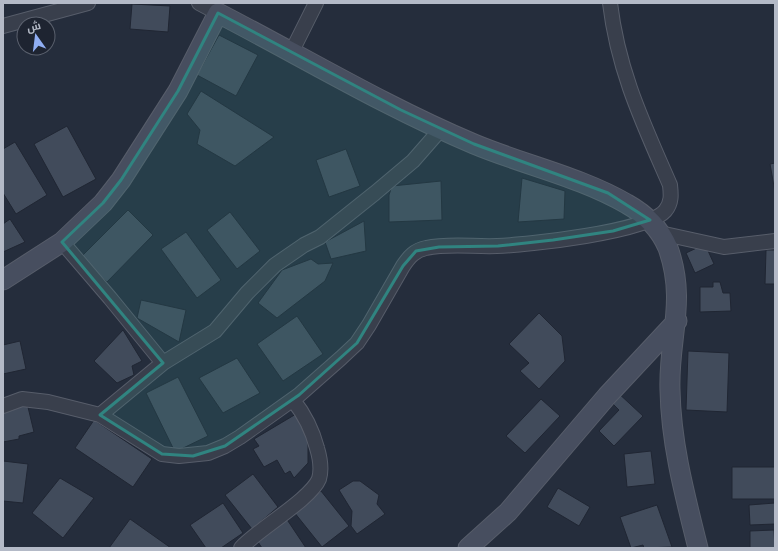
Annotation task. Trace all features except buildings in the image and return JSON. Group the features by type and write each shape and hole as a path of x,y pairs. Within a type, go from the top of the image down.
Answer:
{"street":[{"path":"3,26 88,3"},
{"path":"199,3 292,51 321,69 441,129 474,144 608,193 630,205 655,226 724,247 775,242"},
{"path":"292,51 316,3"},
{"path":"3,406 22,400 39,401 100,415 162,454 193,456 208,453 226,446 293,400 324,375 357,343 403,266 409,257 416,251 439,246 498,246 655,226 671,199 670,185 630,92 613,34 610,3"},
{"path":"3,280 62,242 103,203 121,180 178,91 218,13"},
{"path":"100,415 163,364 215,331 252,288 275,265 304,244 320,237 380,189 413,161 441,129"},
{"path":"655,226 672,262 678,292 676,321 672,345 670,389 673,428 681,477 698,548"},
{"path":"62,242 110,298 163,364"},
{"path":"468,548 508,512 607,396 676,321"},
{"path":"241,548 247,541 287,511 313,487 319,479 320,459 312,429 293,400"}],"highlighted area":[{"path":"218,13 401,110 474,144 608,193 650,220 613,231 553,240 498,246 439,247 416,251 403,266 357,343 299,395 225,446 193,456 162,454 100,415 163,363 62,242 103,203 121,180 178,91"}]}
